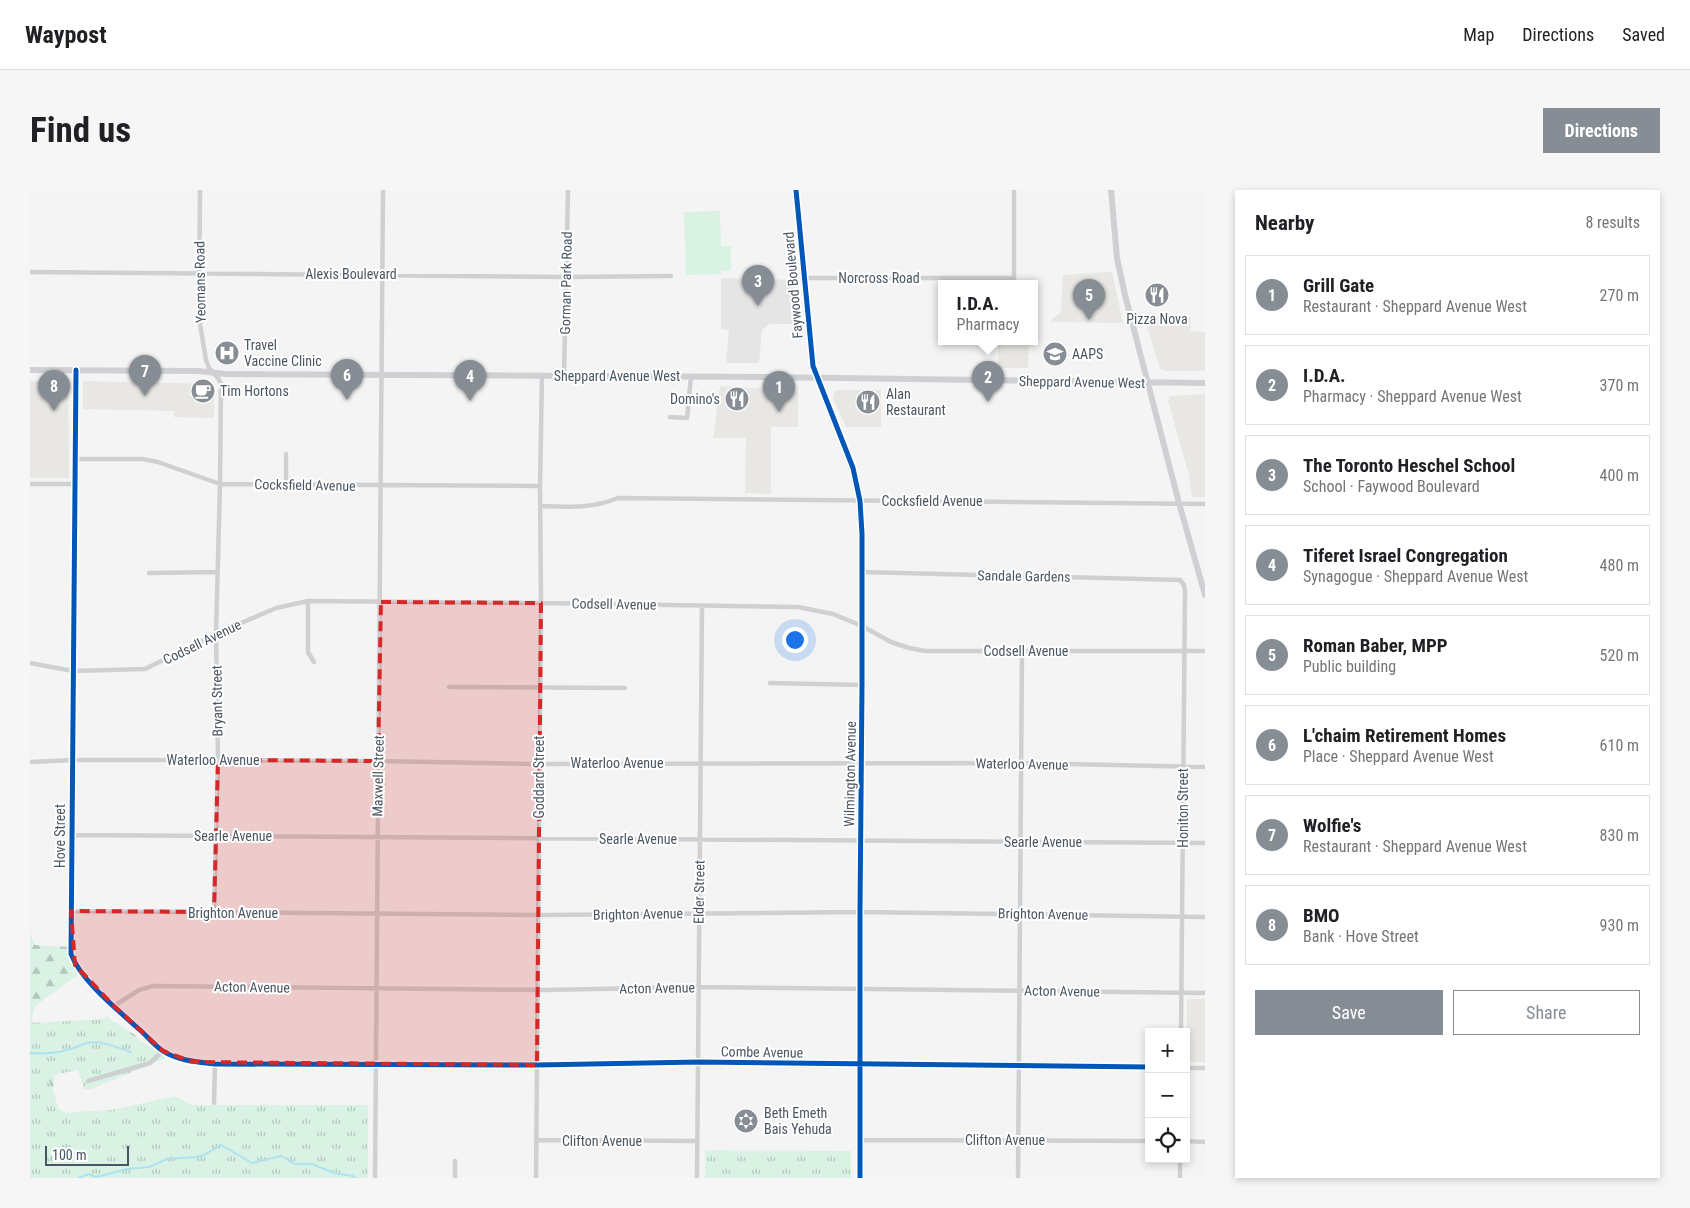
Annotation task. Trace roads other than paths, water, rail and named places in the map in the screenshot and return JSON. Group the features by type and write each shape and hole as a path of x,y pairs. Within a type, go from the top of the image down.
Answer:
{"main road":[{"path":"1111,190 1116,258 1179,503 1205,595"},
{"name":"Sheppard Avenue West","path":"30,370 213,372 226,374 691,376 1205,383"}],"street":[{"name":"Yeomans Road","path":"200,190 199,318 206,360 213,372"},
{"name":"Maxwell Street","path":"375,1178 383,190"},
{"name":"Gorman Park Road","path":"564,376 568,190"},
{"name":"Faywood Boulevard","path":"796,190 812,366 816,378"},
{"name":"Norcross Road","path":"804,278 1014,278 1014,190"},
{"name":"Alexis Boulevard","path":"30,272 567,277 671,276"},
{"name":"Hove Street","path":"76,370 71,835 71,954 75,964 114,1006 163,1051 176,1057 193,1062 215,1064 375,1064"},
{"name":"Bryant Street","path":"213,372 221,384 216,634 218,760 214,912"},
{"name":"Goddard Street","path":"536,1178 542,375"},
{"path":"670,417 687,418 691,376"},
{"name":"Wilmington Avenue","path":"816,378 853,468 860,501 862,572 860,1178"},
{"path":"286,454 286,485"},
{"name":"Cocksfield Avenue","path":"74,459 142,459 158,462 220,484 540,486"},
{"path":"30,484 74,484"},
{"name":"Cocksfield Avenue","path":"541,506 579,508 604,504 618,498 1205,504"},
{"path":"148,573 217,572"},
{"name":"Sandale Gardens","path":"862,572 1180,580 1184,585"},
{"name":"Honiton Street","path":"1182,1028 1184,585"},
{"path":"308,601 308,652 314,662"},
{"name":"Codsell Avenue","path":"30,662 74,671 145,669 216,634 276,608 308,601 798,607 834,614 862,626 891,642 909,648 926,650 1205,651"},
{"name":"Elder Street","path":"697,1178 702,606"},
{"path":"1018,1178 1022,651"},
{"path":"770,683 862,685"},
{"path":"449,687 624,688"},
{"name":"Waterloo Avenue","path":"30,762 72,760 218,760 539,764 1022,763 1205,767"},
{"name":"Searle Avenue","path":"71,835 1205,843"},
{"name":"Brighton Avenue","path":"71,911 538,915 860,912 1205,917"},
{"name":"Acton Avenue","path":"114,1006 139,990 153,986 537,990 698,987 1205,993"},
{"path":"88,1081 150,1063 163,1051"},
{"name":"Combe Avenue","path":"375,1064 537,1065 698,1062 1145,1067"},
{"path":"214,1103 215,1064"},
{"path":"1190,1068 1205,1068"},
{"name":"Clifton Avenue","path":"537,1140 697,1141"},
{"name":"Clifton Avenue","path":"860,1140 1145,1141"},
{"path":"1190,1141 1205,1142"},
{"path":"455,1161 455,1178"},
{"path":"1180,1163 1180,1178"}],"waterway":[{"path":"30,1053 60,1051 93,1042 131,1052"},
{"path":"78,1178 89,1174 96,1177 127,1169 149,1167 167,1159 197,1157 221,1145 252,1163 281,1156 295,1164 312,1164 334,1173 355,1178"}],"place":[{"name":"Pizza Nova","path":"1157,295"},
{"name":"The Toronto Heschel School","path":"758,306"},
{"name":"Roman Baber, MPP","path":"1089,320"},
{"name":"Travel Vaccine Clinic","path":"227,353"},
{"name":"AAPS","path":"1055,354"},
{"name":"Tim Hortons","path":"203,391"},
{"name":"Wolfie's","path":"145,396"},
{"name":"Domino's","path":"737,399"},
{"name":"L'chaim Retirement Homes","path":"347,400"},
{"name":"Tiferet Israel Congregation","path":"470,401"},
{"name":"Alan Restaurant","path":"868,402"},
{"name":"I.D.A.","path":"988,402"},
{"name":"BMO","path":"54,411"},
{"name":"Grill Gate","path":"779,412"},
{"name":"Beth Emeth Bais Yehuda","path":"746,1121"}]}
